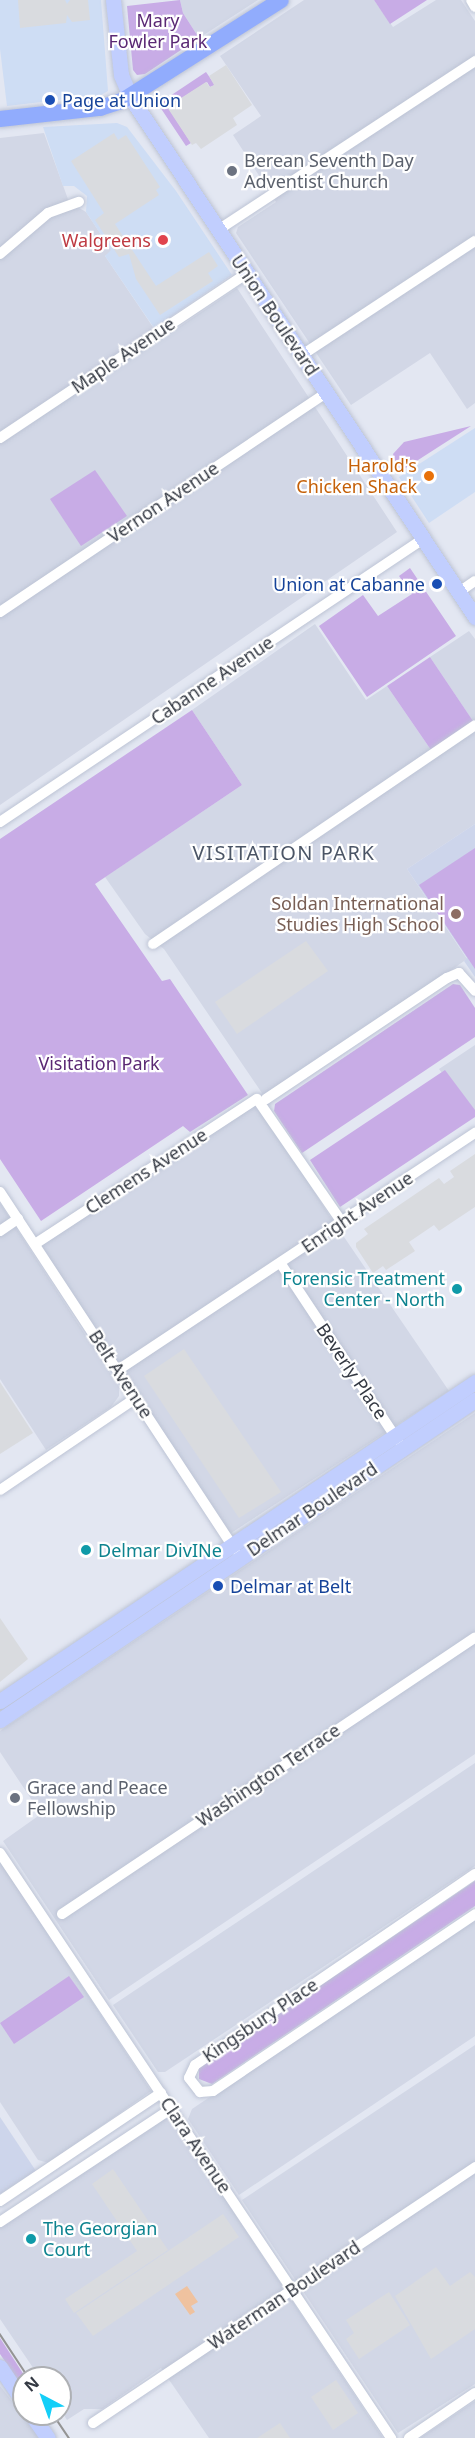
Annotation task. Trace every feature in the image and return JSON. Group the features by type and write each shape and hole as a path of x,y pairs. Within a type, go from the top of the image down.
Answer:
{"main road":[{"name":"Union Boulevard","path":"113,0 121,75 130,98 475,617"},
{"path":"0,119 100,108 130,98 281,0"},
{"name":"Delmar Boulevard","path":"0,1720 241,1557 399,1442 475,1382"},
{"name":"Delmar Boulevard","path":"0,1701 232,1544 399,1442 475,1400"},
{"path":"0,2367 12,2385"}],"street":[{"path":"471,0 475,7"},
{"path":"218,230 475,61"},
{"path":"0,254 48,213 79,202"},
{"path":"302,355 475,241"},
{"name":"Maple Avenue","path":"0,438 247,273"},
{"name":"Vernon Avenue","path":"0,612 326,393"},
{"name":"Cabanne Avenue","path":"0,822 423,539"},
{"path":"459,592 475,581"},
{"path":"153,944 475,725"},
{"name":"Clemens Avenue","path":"35,1244 261,1099 276,1092 447,978 459,973 475,991"},
{"path":"261,1099 342,1222"},
{"name":"Enright Avenue","path":"118,1370 281,1264 475,1133"},
{"name":"Belt Avenue","path":"0,1192 241,1557"},
{"path":"0,1231 18,1219"},
{"name":"Beverly Place","path":"281,1264 399,1442"},
{"path":"0,1490 136,1398"},
{"name":"Washington Terrace","path":"62,1914 475,1636"},
{"name":"Clara Avenue","path":"0,1853 391,2438"},
{"name":"Kingsbury Place","path":"475,1874 195,2065 189,2078 200,2092 213,2091 475,1914"},
{"path":"0,2201 160,2093"},
{"path":"0,2222 171,2109"},
{"name":"Waterman Boulevard","path":"93,2423 475,2167"},
{"path":"408,2438 475,2393"}],"shaded area":[{"path":"0,0 101,0 108,91 101,95 7,106 0,49"},
{"path":"18,0 65,0 67,4 70,0 88,0 90,20 72,22 67,15 66,23 20,28"},
{"path":"180,0 258,0 199,38 183,13"},
{"path":"304,0 374,0 393,27 436,0 461,0 475,21 475,403 467,409 430,353 351,405 236,233 238,227 276,202 233,135 261,116 220,56"},
{"path":"226,65 252,105 233,118 237,125 201,149 196,143 192,145 167,107 206,82 210,87 214,85 209,76"},
{"path":"117,123 127,127 176,191 232,275 154,328 105,256 111,250 86,212 87,196 74,186 63,186 43,127"},
{"path":"44,133 69,202 86,212 112,251 105,256 161,339 237,288 397,532 0,805 0,138"},
{"path":"114,133 118,140 126,135 160,187 156,190 159,195 115,224 156,286 209,252 218,266 208,273 213,281 160,315 136,279 129,254 119,257 95,220 104,213 71,161"},
{"path":"475,428 475,492 429,523 399,477"},
{"path":"315,624 366,700 387,686 431,750 473,721 430,657 469,631 475,639 475,824 407,869 467,959 266,1099 164,949 145,934 105,877 242,785 192,710"},
{"name":"Soldan International Studies High School","path":"475,824 475,977 464,961 467,958 407,869"},
{"path":"306,941 328,971 237,1034 215,1002"},
{"path":"475,1045 475,1117 439,1069"},
{"path":"257,1099 327,1212 449,1391 225,1537 35,1244"},
{"path":"475,1154 475,1207 439,1231 434,1225 409,1242 415,1251 386,1270 383,1266 373,1273 356,1247 356,1243 368,1234 364,1229 439,1178 444,1184 454,1177 450,1171"},
{"path":"0,1203 119,1387 119,1396 111,1407 46,1450 0,1379"},
{"path":"184,1349 281,1492 239,1518 144,1376"},
{"path":"0,1382 33,1433 0,1454"},
{"path":"475,1413 475,1754 109,2000 3,1841 41,1814 0,1752 0,1731"},
{"path":"0,1618 28,1659 0,1682"},
{"path":"475,1763 475,1866 165,2072 158,2072 113,2005"},
{"path":"0,1861 151,2091 49,2163 38,2160 0,2102"},
{"path":"475,1919 475,2036 239,2195 188,2119 192,2109"},
{"path":"475,2045 475,2384 398,2433 242,2200"},
{"path":"0,2117 36,2171 0,2194"},
{"path":"165,2119 172,2119 383,2438 209,2438 161,2368 102,2409 84,2409 72,2417 72,2366 32,2366 0,2319 0,2228"},
{"path":"113,2169 168,2250 74,2313 65,2299 137,2251 92,2184"},
{"path":"223,2214 239,2237 93,2336 76,2313"},
{"path":"436,2267 450,2286 470,2272 475,2277 475,2329 431,2359 395,2296"},
{"path":"187,2286 198,2302 191,2306 195,2312 190,2315 175,2294"},
{"path":"389,2292 410,2325 359,2359 346,2339 354,2333 346,2320"},
{"path":"336,2380 358,2413 333,2430 311,2397"},
{"path":"0,2386 12,2401 12,2426 31,2426 40,2438 0,2438"},
{"path":"475,2401 475,2438 420,2438"},
{"path":"280,2423 290,2438 257,2438"}],"green space":[{"name":"Mary Fowler Park","path":"180,0 183,13 199,38 145,74 137,75 133,70 127,6"},
{"path":"374,0 427,0 390,24"},
{"path":"206,72 215,85 210,87 207,82 168,107 191,143 186,146 158,104"},
{"path":"471,426 401,471 396,464 393,454 404,442"},
{"path":"95,470 127,516 81,546 50,499"},
{"path":"410,568 456,636 367,697 319,626 363,595 378,616 412,594 399,576"},
{"path":"430,657 473,721 431,750 387,686"},
{"name":"Visitation Park","path":"192,710 242,785 95,884 162,981 170,979 248,1095 190,1132 183,1126 41,1221 0,1159 0,839"},
{"name":"Soldan International Studies High School","path":"475,848 475,969 419,885"},
{"path":"453,984 460,985 475,1008 475,1037 302,1153 274,1111 275,1104"},
{"path":"445,1070 475,1110 475,1117 340,1207 310,1160"},
{"path":"475,1881 475,1906 212,2084 199,2079 199,2068"},
{"path":"69,1976 84,1997 14,2044 0,2023"},
{"path":"0,2338 18,2366 12,2366 12,2372 0,2354"}],"tram line":[{"path":"0,2334 21,2366"},
{"path":"61,2426 69,2438"}],"place":[{"name":"Page at Union","path":"50,100"},
{"name":"Berean Seventh Day Adventist Church","path":"232,171"},
{"name":"Walgreens","path":"163,240"},
{"name":"Harold's Chicken Shack","path":"429,476"},
{"name":"Union at Cabanne","path":"437,584"},
{"name":"Soldan International Studies High School","path":"456,914"},
{"name":"Forensic Treatment Center - North","path":"457,1289"},
{"name":"Delmar DivINe","path":"86,1550"},
{"name":"Delmar at Belt","path":"218,1586"},
{"name":"Grace and Peace Fellowship","path":"15,1798"},
{"name":"The Georgian Court","path":"31,2239"}],"district":[{"name":"VISITATION PARK","path":"284,852"}]}
